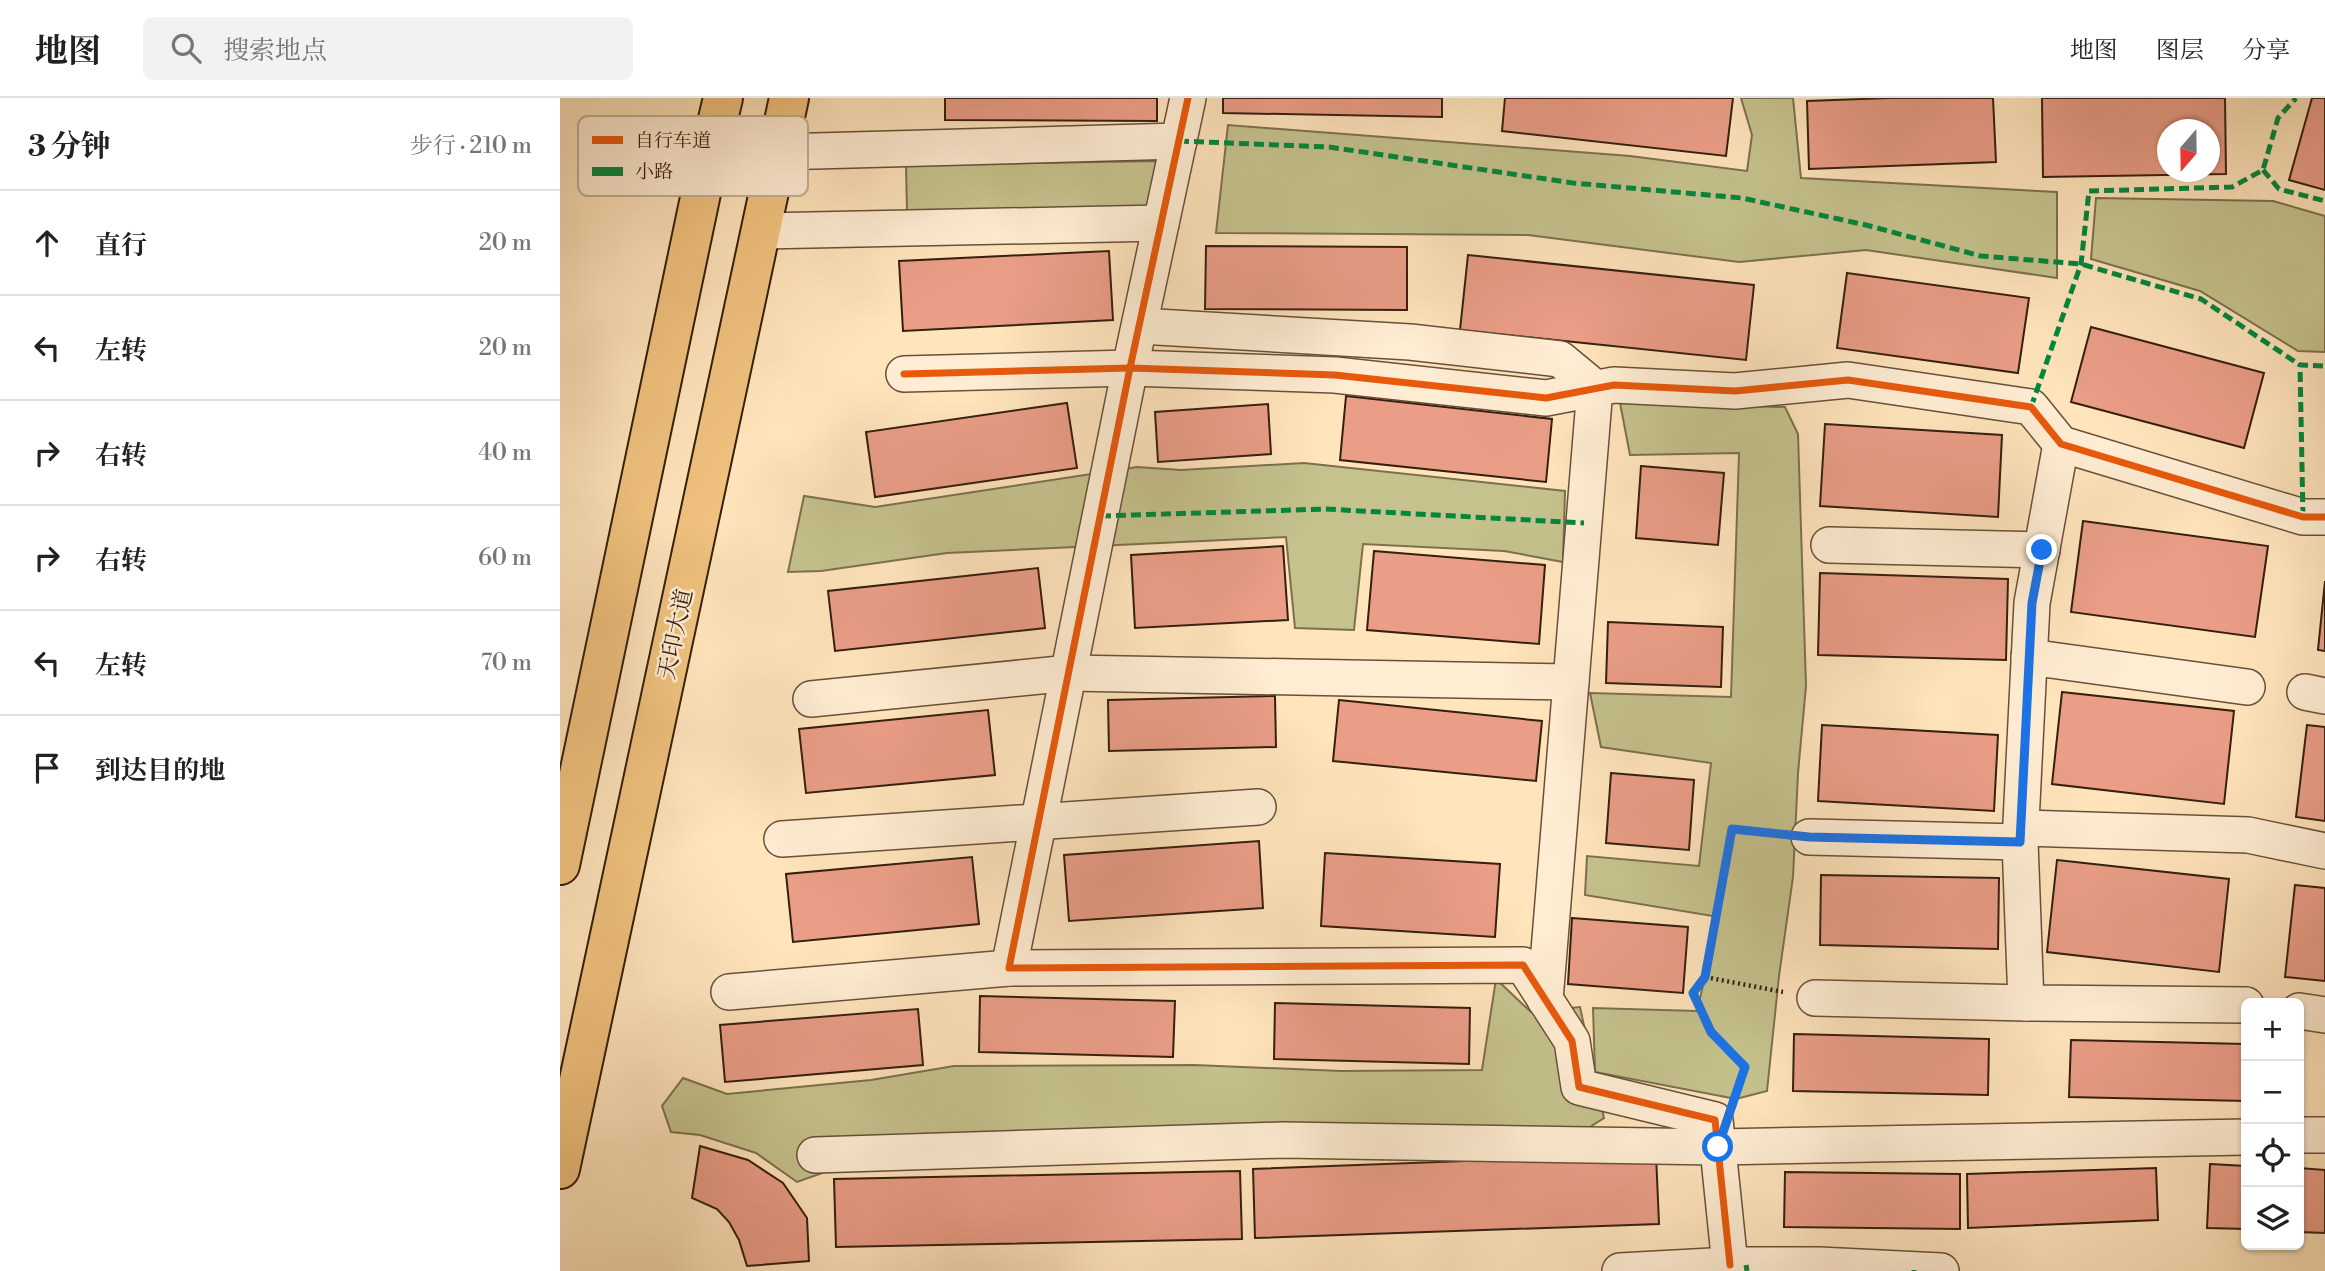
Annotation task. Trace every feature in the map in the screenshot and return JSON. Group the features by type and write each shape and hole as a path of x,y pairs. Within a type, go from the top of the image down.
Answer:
{"main road":[{"path":"719,116 723,98"},
{"name":"天印大道","path":"785,116 789,98"},
{"path":"560,865 700,196"},
{"name":"天印大道","path":"560,1169 769,196"}],"street":[{"path":"1009,968 1130,368 1188,98"},
{"path":"808,151 1179,141"},
{"path":"762,231 1161,223"},
{"path":"1140,326 1410,342 1560,359 1595,388"},
{"path":"904,374 1130,368 1335,375 1546,398 1614,385 1735,391 1848,380 2031,407 2061,444 2303,517 2325,517"},
{"path":"1545,1000 1595,388"},
{"path":"2026,1003 2020,835 2032,603 2061,444"},
{"path":"1829,545 2042,550"},
{"path":"2029,657 2247,687"},
{"path":"811,699 1070,673 1571,682"},
{"path":"782,839 1258,807"},
{"path":"1809,837 2248,835 2325,851"},
{"path":"729,992 1009,968 1523,965 1572,1041 1579,1087 1715,1121 1730,1265"},
{"path":"1815,998 2241,1005"},
{"path":"2304,1012 2325,1015"},
{"path":"2304,1135 2325,1135"},
{"path":"815,1155 1283,1140 1718,1147 2241,1136"},
{"path":"1620,1271 1730,1265 1819,1265 1941,1271"}],"path":[{"path":"1718,1147 1745,1067 1711,1032 1693,993 1705,977 1732,829 1809,837"},
{"path":"1705,977 1815,998"}],"shaded area":[{"path":"1741,98 1793,98 1801,178 2057,192 2057,278 1866,250 1739,262 1528,235 1216,233 1228,125 1630,156 1747,171 1752,135"},
{"path":"1157,161 1157,207 907,211 906,165"},
{"path":"2096,198 2273,201 2325,216 2325,352 2298,351 2200,291 2091,259"},
{"path":"1620,403 1785,407 1798,434 1806,686 1793,877 1767,1091 1736,1099 1595,1072 1593,1008 1697,1011 1719,917 1585,895 1587,856 1699,866 1711,763 1601,747 1590,693 1731,697 1739,453 1630,455"},
{"path":"1304,463 1565,491 1563,562 1504,551 1363,544 1354,630 1295,628 1286,537 947,553 821,571 788,572 804,496 875,507 1137,467 1181,470"},
{"path":"1496,979 1531,1012 1580,1007 1604,1118 1574,1137 828,1171 797,1182 756,1153 700,1135 671,1132 662,1106 683,1078 727,1094 871,1080 954,1066 1194,1065 1341,1071 1482,1070"}],"building":[{"path":"945,98 1157,98 1157,121 945,120"},
{"path":"1223,98 1442,98 1442,117 1223,113"},
{"path":"1505,98 1733,98 1726,156 1502,131"},
{"path":"1993,98 1996,162 1809,169 1807,101"},
{"path":"2042,98 2225,98 2226,174 2220,174 2220,119 2157,119 2157,175 2043,177"},
{"path":"2312,98 2325,98 2325,190 2289,180"},
{"path":"1206,246 1407,247 1407,310 1205,309"},
{"path":"1109,251 1113,320 903,331 899,261"},
{"path":"1468,255 1754,285 1746,360 1460,330"},
{"path":"1847,273 2029,298 2018,373 1837,348"},
{"path":"2091,327 2264,373 2244,448 2071,402"},
{"path":"1346,396 1552,419 1546,482 1340,460"},
{"path":"1067,403 1077,468 875,497 866,432"},
{"path":"1268,404 1271,454 1158,462 1155,412"},
{"path":"1825,424 2002,435 1998,517 1820,506"},
{"path":"1641,466 1724,473 1718,545 1636,538"},
{"path":"2083,521 2268,546 2255,637 2071,612"},
{"path":"1283,546 1288,620 1135,628 1131,555"},
{"path":"1374,551 1545,565 1539,644 1367,630"},
{"path":"1038,568 1045,628 835,651 828,591"},
{"path":"1820,573 2008,579 2006,660 1818,655"},
{"path":"2325,581 2325,651 2318,650"},
{"path":"1608,622 1723,627 1721,687 1606,683"},
{"path":"2062,692 2234,711 2224,804 2052,784"},
{"path":"1275,696 1276,747 1109,751 1108,700"},
{"path":"1339,700 1542,721 1536,781 1333,761"},
{"path":"988,710 995,775 806,793 799,729"},
{"path":"1822,725 1998,735 1994,811 1818,801"},
{"path":"2307,725 2325,727 2325,821 2296,817"},
{"path":"1611,773 1694,780 1689,850 1606,843"},
{"path":"1259,841 1263,908 1069,921 1064,855"},
{"path":"1325,853 1500,864 1495,937 1321,926"},
{"path":"972,857 979,924 793,942 786,874"},
{"path":"2057,860 2229,879 2219,972 2047,952"},
{"path":"1821,875 1999,878 1998,949 1820,945"},
{"path":"2295,885 2325,888 2325,981 2285,977"},
{"path":"1572,918 1688,927 1683,993 1568,984"},
{"path":"980,996 1175,1001 1173,1057 979,1052"},
{"path":"1275,1003 1470,1008 1469,1064 1274,1059"},
{"path":"918,1009 923,1065 725,1082 720,1025"},
{"path":"1794,1034 1989,1039 1988,1095 1793,1091"},
{"path":"2071,1040 2241,1044 2241,1101 2069,1097"},
{"path":"700,1146 748,1160 783,1183 807,1218 809,1261 747,1266 739,1240 729,1222 717,1209 692,1198"},
{"path":"1656,1154 1659,1224 1255,1238 1253,1169"},
{"path":"2210,1164 2241,1166 2241,1229 2207,1228"},
{"path":"2156,1168 2158,1220 1968,1228 1967,1174"},
{"path":"2304,1168 2325,1170 2325,1233 2304,1232"},
{"path":"1240,1171 1242,1239 836,1247 834,1179"},
{"path":"1785,1172 1960,1174 1960,1229 1784,1227"}],"marked path":[{"path":"2031,407 2081,264 2089,191 2232,187 2263,170 2278,118 2296,98"},
{"path":"1179,141 1329,147 1573,183 1742,198 1866,225 1981,256 2081,264 2201,299 2300,365"},
{"path":"2263,170 2279,189 2325,201"},
{"path":"2303,517 2300,365 2325,366"},
{"path":"1101,516 1325,509 1584,523"},
{"path":"1746,1265 1747,1271"}],"cycle path":[{"path":"1188,98 1130,368 1009,968 1523,965 1572,1041 1579,1087 1715,1120 1730,1265"},
{"path":"904,374 1130,368 1335,375 1546,398 1614,385 1735,391 1848,380 2031,407 2061,444 2303,517 2325,517"}],"route":[{"path":"1718,1147 1745,1067 1711,1032 1693,993 1705,977 1732,829 1809,837 2020,842 2032,603 2042,550"}]}
